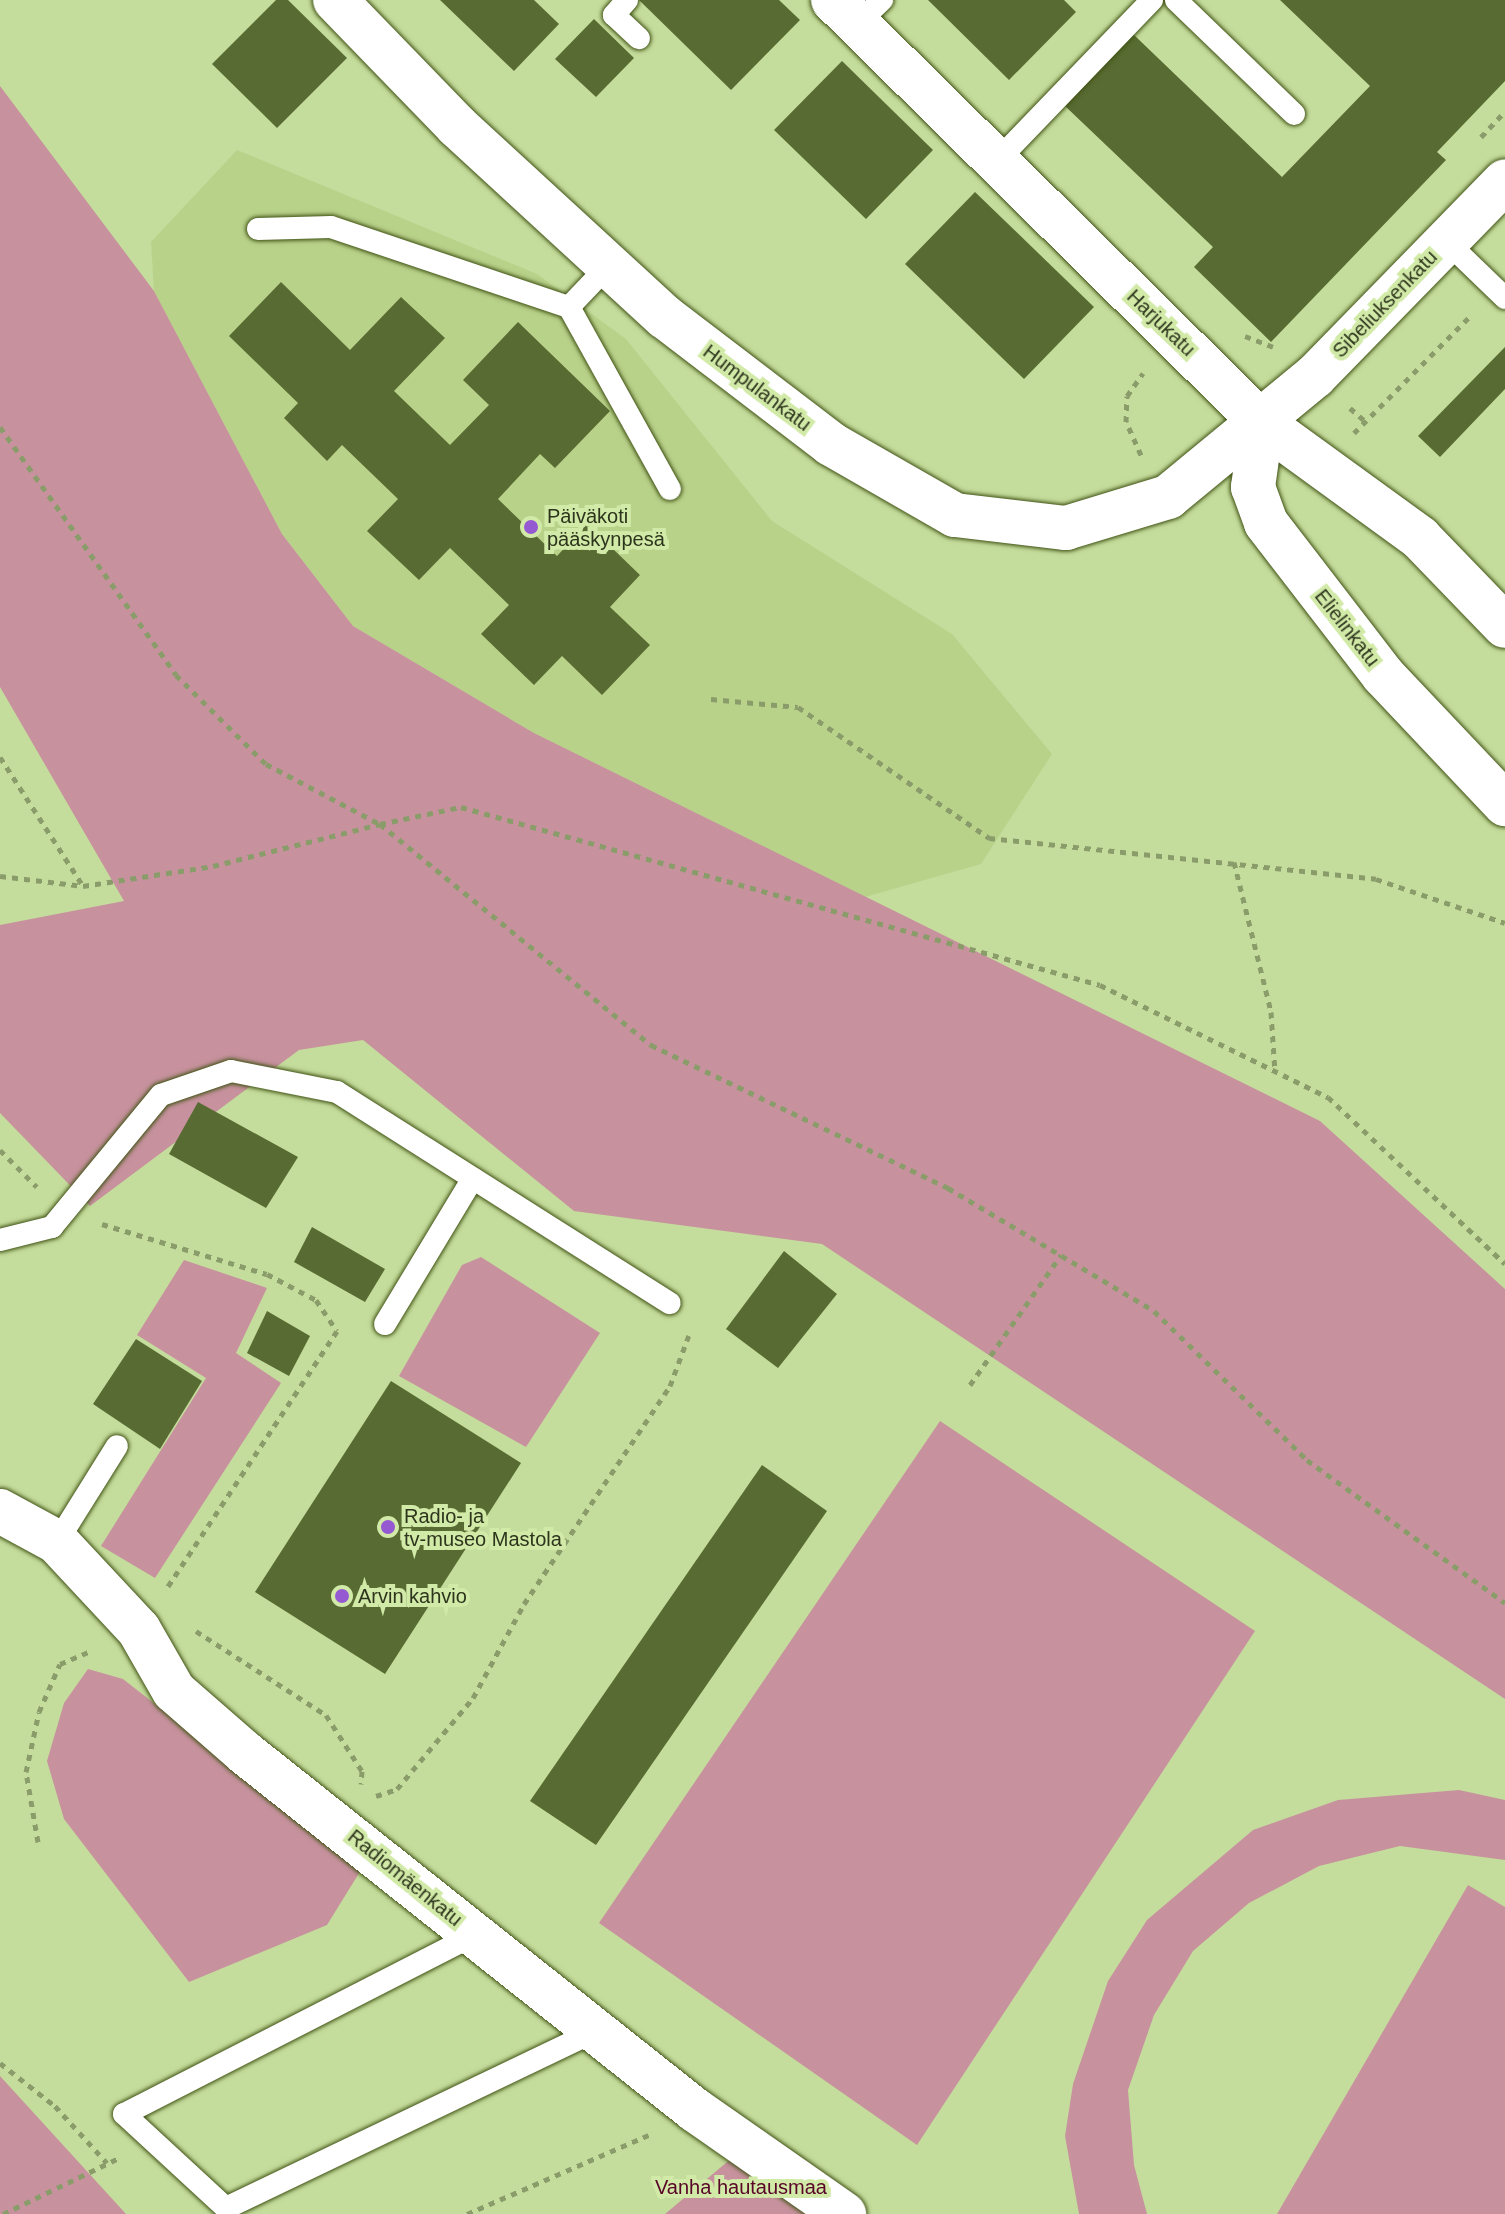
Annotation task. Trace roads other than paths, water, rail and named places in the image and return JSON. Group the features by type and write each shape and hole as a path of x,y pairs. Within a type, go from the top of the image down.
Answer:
{"street":[{"name":"Humpulankatu","path":"335,0 457,126 609,265 831,444 955,515 1066,528 1168,497 1262,423"},
{"name":"Harjukatu","path":"857,8 996,162 1262,423 1328,467 1420,538 1505,626"},
{"name":"Sibeliuksenkatu","path":"1262,423 1505,181"},
{"name":"Elielinkatu","path":"1262,423 1253,487 1266,523 1383,675 1505,804"},
{"name":"Radiomäenkatu","path":"0,1511 57,1542 139,1630 174,1691 695,2110 844,2214"}],"lane":[{"path":"627,0 614,15 639,38"},
{"path":"996,162 1152,0"},
{"path":"1176,0 1294,114"},
{"path":"258,229 331,227 569,307 670,489"},
{"path":"1446,241 1500,294"},
{"path":"569,307 609,265"},
{"path":"0,1240 52,1227 161,1095 231,1071 337,1092 670,1303"},
{"path":"385,1324 473,1178"},
{"path":"57,1542 117,1446"},
{"path":"476,1934 124,2114 226,2208 596,2031"}],"place":[{"name":"Päiväkoti pääskynpesä","path":"531,527"},
{"name":"Radio- ja tv-museo Mastola","path":"388,1527"},
{"name":"Arvin kahvio","path":"342,1596"}],"park label":[{"name":"Vanha hautausmaa","path":"741,2187"}]}
